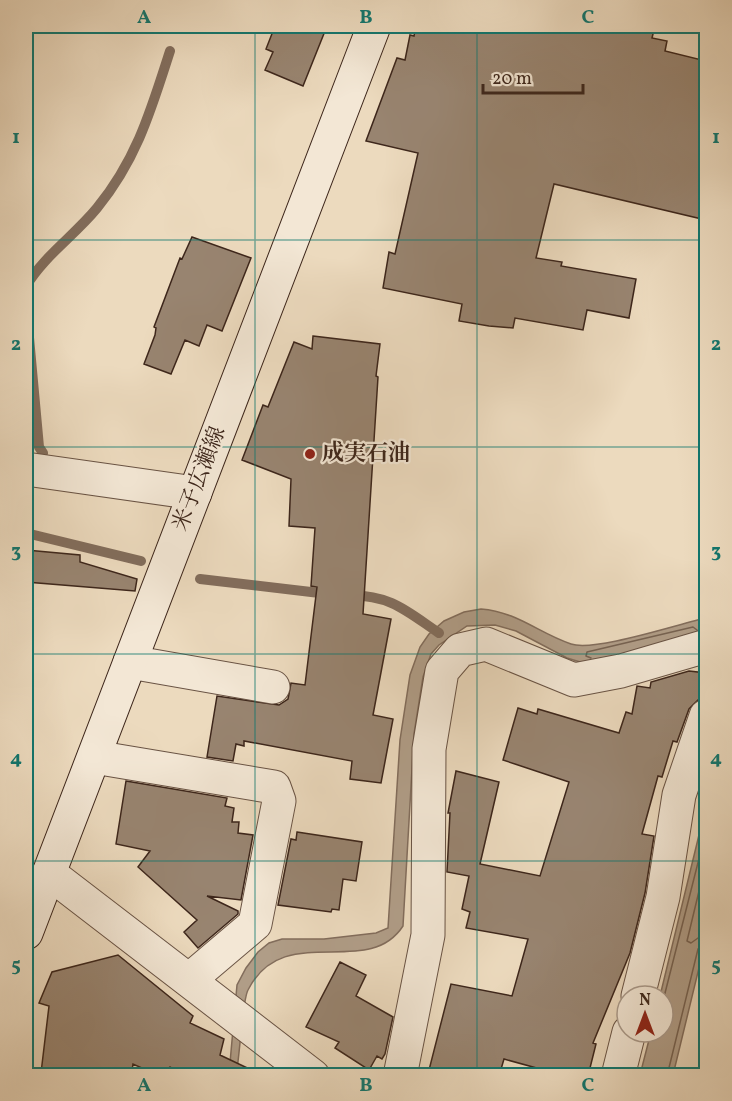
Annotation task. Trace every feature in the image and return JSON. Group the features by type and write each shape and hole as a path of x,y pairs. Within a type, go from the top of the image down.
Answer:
{"street":[{"name":"米子広瀬線","path":"26,933 38,887 94,757 374,26"},
{"path":"26,469 195,493"},
{"path":"400,1076 428,935 431,839 429,749 442,671 460,650 486,644 574,680 621,671 703,647 706,651"},
{"path":"130,662 273,687"},
{"path":"641,984 663,897 679,795 706,716"},
{"path":"94,757 274,787 279,801 255,924 189,980"},
{"path":"38,887 189,980 313,1076"},
{"path":"618,1076 626,1044"}],"water":[{"path":"481,609 517,618 571,644 617,641 706,618 706,635 590,665 567,658 516,631 495,625 467,626 439,645 431,654 423,677 414,734 403,926 387,942 369,949 303,953 282,958 264,969 246,996 236,1075 229,1074 237,985 258,952 269,943 282,939 324,939 376,933 388,928 400,740 410,675 420,647 429,634 444,621 464,612"},
{"path":"706,806 706,939 673,1075 640,1075 648,1044 675,1044 675,984 663,984"}],"building":[{"path":"275,26 327,26 303,86 265,70 273,52 266,49"},
{"path":"416,26 655,26 652,38 667,41 665,51 706,61 706,220 554,184 536,258 562,262 561,266 636,279 629,318 587,310 583,330 515,318 513,328 489,326 459,321 462,304 383,288 389,252 395,254 418,153 366,141 397,58 405,60 410,35 414,36"},
{"path":"192,237 251,258 222,331 207,325 199,346 185,340 171,374 144,364 155,335 156,328 154,327 180,258 182,259"},
{"path":"313,336 380,344 376,376 378,377 363,614 391,619 373,715 393,719 381,783 350,779 352,761 244,741 244,746 236,744 233,761 207,757 217,696 279,705 288,699 291,683 305,685 317,587 311,586 315,528 289,526 291,479 242,460 263,405 268,407 294,342 312,349"},
{"path":"26,550 80,555 80,562 137,579 135,591 26,582"},
{"path":"689,671 706,673 699,699 689,709 677,742 673,741 662,777 658,776 642,834 654,836 645,893 630,953 617,984 615,984 615,989 593,1043 596,1044 588,1076 562,1075 504,1059 499,1076 445,1076 429,1070 451,984 512,996 528,939 466,928 470,912 462,909 469,876 447,872 450,813 448,813 456,771 499,782 480,864 540,876 569,782 503,760 518,708 537,714 538,709 619,733 626,712 632,714 637,686 650,688 651,682"},
{"path":"126,781 227,798 225,806 234,808 232,822 239,822 238,833 253,835 241,900 207,896 238,911 238,914 198,948 184,932 197,920 138,867 150,851 116,844"},
{"path":"297,832 362,842 356,881 343,879 339,910 332,909 331,912 278,905 291,839 296,840"},
{"path":"118,955 193,1016 190,1023 224,1039 220,1055 264,1076 187,1076 170,1067 166,1076 160,1076 133,1064 131,1076 55,1076 41,1073 49,1006 39,1003 52,972"},
{"path":"340,962 366,975 356,996 393,1017 385,1054 382,1059 377,1056 369,1070 335,1048 339,1042 306,1027"}],"waterway":[{"path":"26,286 51,255 97,208 123,171 149,114 170,51"},
{"path":"26,305 39,447 43,453"},
{"path":"26,533 141,561"},
{"path":"200,579 328,594"},
{"path":"350,595 388,601 439,633"}],"place":[{"name":"成実石油","path":"310,454"}]}
